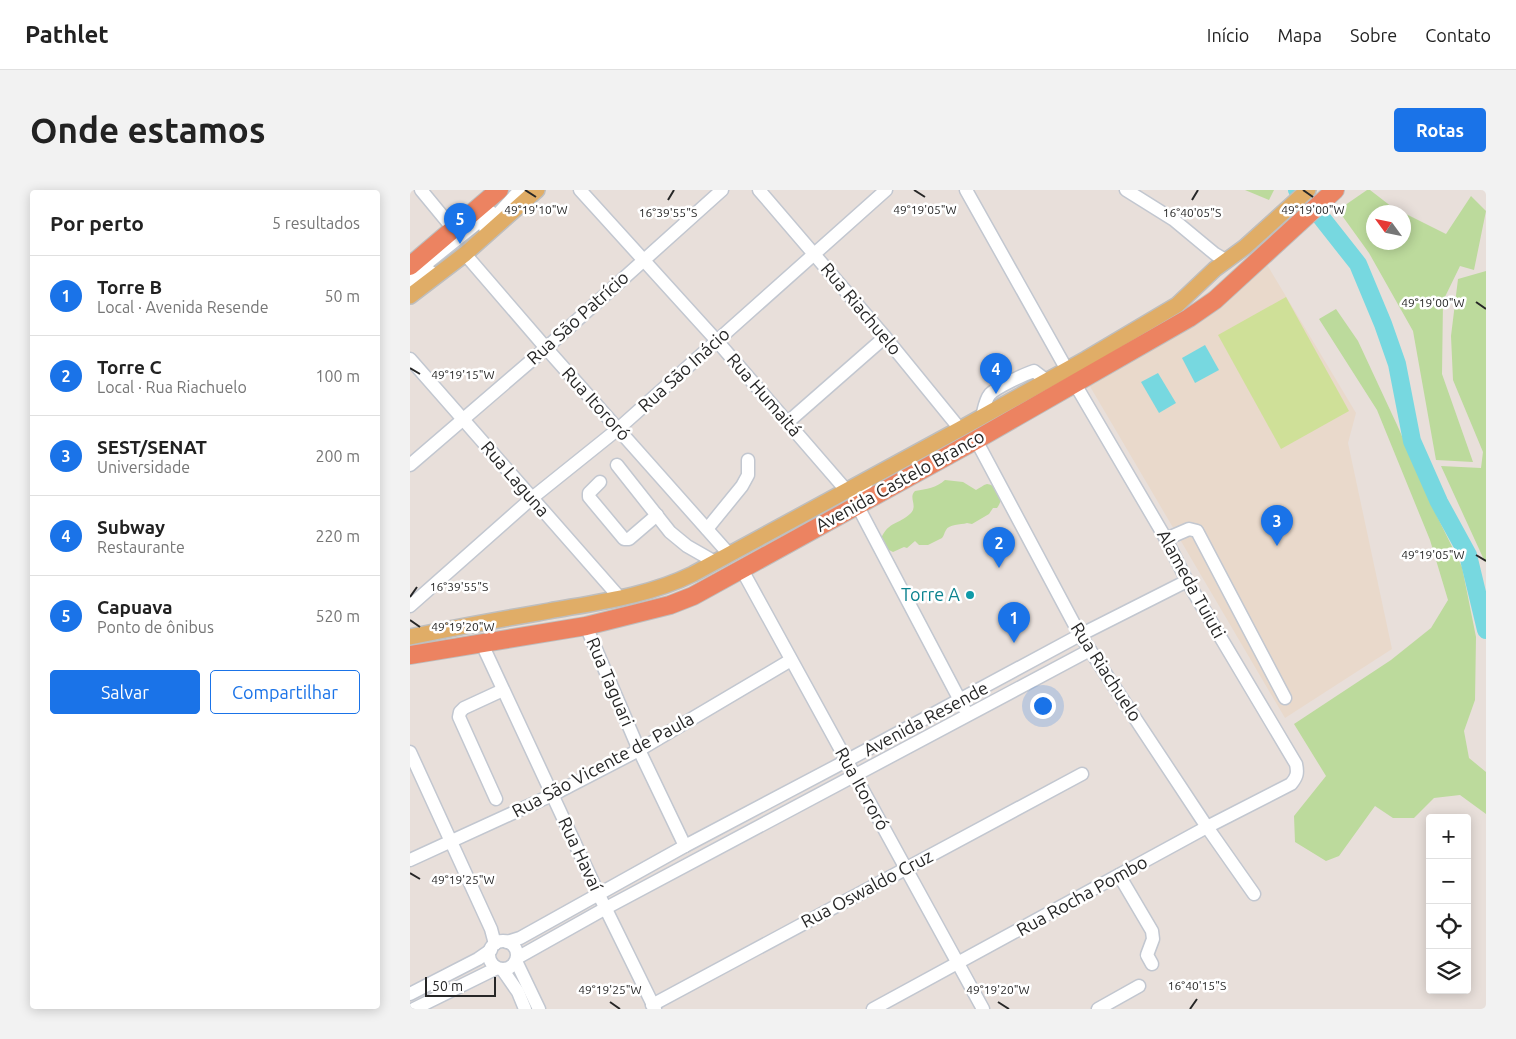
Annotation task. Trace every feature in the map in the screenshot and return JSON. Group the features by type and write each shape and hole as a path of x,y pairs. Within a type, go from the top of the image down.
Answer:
{"highway":[{"path":"410,266 499,190"},
{"name":"Avenida Castelo Branco","path":"410,655 586,626 670,606 693,596 976,440 1071,377 1189,318 1214,300 1289,219 1335,190"}],"main road":[{"path":"410,296 465,254 537,190"},
{"name":"Avenida Castelo Branco","path":"410,637 476,623 620,598 670,585 1047,381 1071,377 1177,305 1219,261 1289,219 1308,190"}],"street":[{"path":"421,190 454,230"},
{"name":"Rua Humaitá","path":"580,190 717,341 846,490"},
{"name":"Rua São Patrício","path":"410,465 546,348 722,190"},
{"name":"Rua Riachuelo","path":"759,190 886,337 960,429"},
{"name":"Rua São Inácio","path":"410,606 532,498 618,429 886,190"},
{"name":"Alameda Tuiuti","path":"966,190 1071,377 1166,539 1187,581 1296,764 1298,772 1296,779 1291,784"},
{"path":"1126,190 1174,220 1219,261"},
{"path":"410,279 519,191"},
{"path":"410,286 438,268 490,223 519,191"},
{"name":"Rua Itororó","path":"465,254 729,554"},
{"path":"788,422 886,337"},
{"name":"Rua Laguna","path":"410,359 620,598"},
{"name":"Rua Riachuelo","path":"976,440 1080,635 1207,827 1254,894"},
{"path":"707,529 742,486 748,475 748,460"},
{"path":"617,466 670,532 686,546 715,562"},
{"path":"876,474 855,496 854,500 967,715"},
{"path":"600,482 588,494 589,497 624,539 629,539 657,516"},
{"path":"1166,539 1189,528 1198,531 1286,698"},
{"name":"Rua Itororó","path":"741,568 983,1009"},
{"name":"Avenida Resende","path":"410,994 478,959 499,944 520,938 598,893 846,762 1080,635 1187,581"},
{"name":"Rua Taguari","path":"586,626 639,750 685,846"},
{"name":"Rua Havaí","path":"482,644 598,893 654,1007"},
{"name":"Avenida Resende","path":"517,959 606,908 1090,650"},
{"name":"Rua São Vicente de Paula","path":"410,860 450,840 552,795 639,750 791,660"},
{"path":"496,799 459,717 460,712 464,708 504,690"},
{"path":"410,752 499,944"},
{"name":"Rua Oswaldo Cruz","path":"654,1007 1082,774"},
{"name":"Rua Rocha Pombo","path":"873,1009 1207,827 1291,784"},
{"path":"642,870 649,885"},
{"path":"1119,876 1152,931 1153,939 1147,954 1152,964"},
{"path":"499,944 513,945 517,951 517,959 539,1009"},
{"path":"499,944 490,957 492,963 518,992 526,1009"},
{"path":"414,1009 499,969 508,969 513,966 517,959"},
{"path":"1098,1009 1139,986"}],"shaded area":[{"path":"1266,263 1356,413 1348,443 1392,649 1285,718 1088,383"}],"green space":[{"path":"1245,190 1274,190 1269,200"},
{"path":"1367,190 1370,190 1389,205 1366,205 1366,249 1338,210"},
{"path":"1471,196 1486,211 1474,270 1460,266 1443,301 1442,374 1473,462 1436,460 1413,331 1367,250 1411,250 1411,216 1446,234"},
{"path":"1486,271 1485,562 1441,466 1481,468 1483,452 1453,380 1451,336 1458,279"},
{"path":"1286,297 1349,411 1281,449 1218,335"},
{"path":"1336,309 1358,341 1434,510 1462,567 1476,637 1475,700 1464,731 1469,758 1486,772 1486,814 1460,795 1434,798 1414,818 1393,818 1375,806 1339,856 1326,861 1295,842 1294,816 1326,776 1294,724 1391,660 1431,628 1448,600 1430,540 1377,410 1319,319"},
{"path":"945,480 963,482 976,490 986,484 990,484 995,487 1001,500 997,508 993,508 989,514 972,524 967,523 947,528 942,538 928,545 919,545 915,541 907,548 904,547 893,552 885,548 881,539 884,533 890,526 911,513 914,507 912,496 915,491 927,489"}],"water":[{"path":"1205,345 1219,370 1195,383 1182,358"},
{"path":"1158,373 1176,403 1159,413 1141,382"}],"waterway":[{"path":"1297,190 1302,193 1358,264 1397,364 1412,441 1439,502 1468,555 1486,630"}],"place":[{"name":"Capuava","path":"460,244"},
{"name":"Subway","path":"996,394"},
{"name":"SEST/SENAT","path":"1277,546"},
{"name":"Torre C","path":"999,568"},
{"name":"Torre A","path":"970,595"},
{"name":"Torre B","path":"1014,643"}]}
